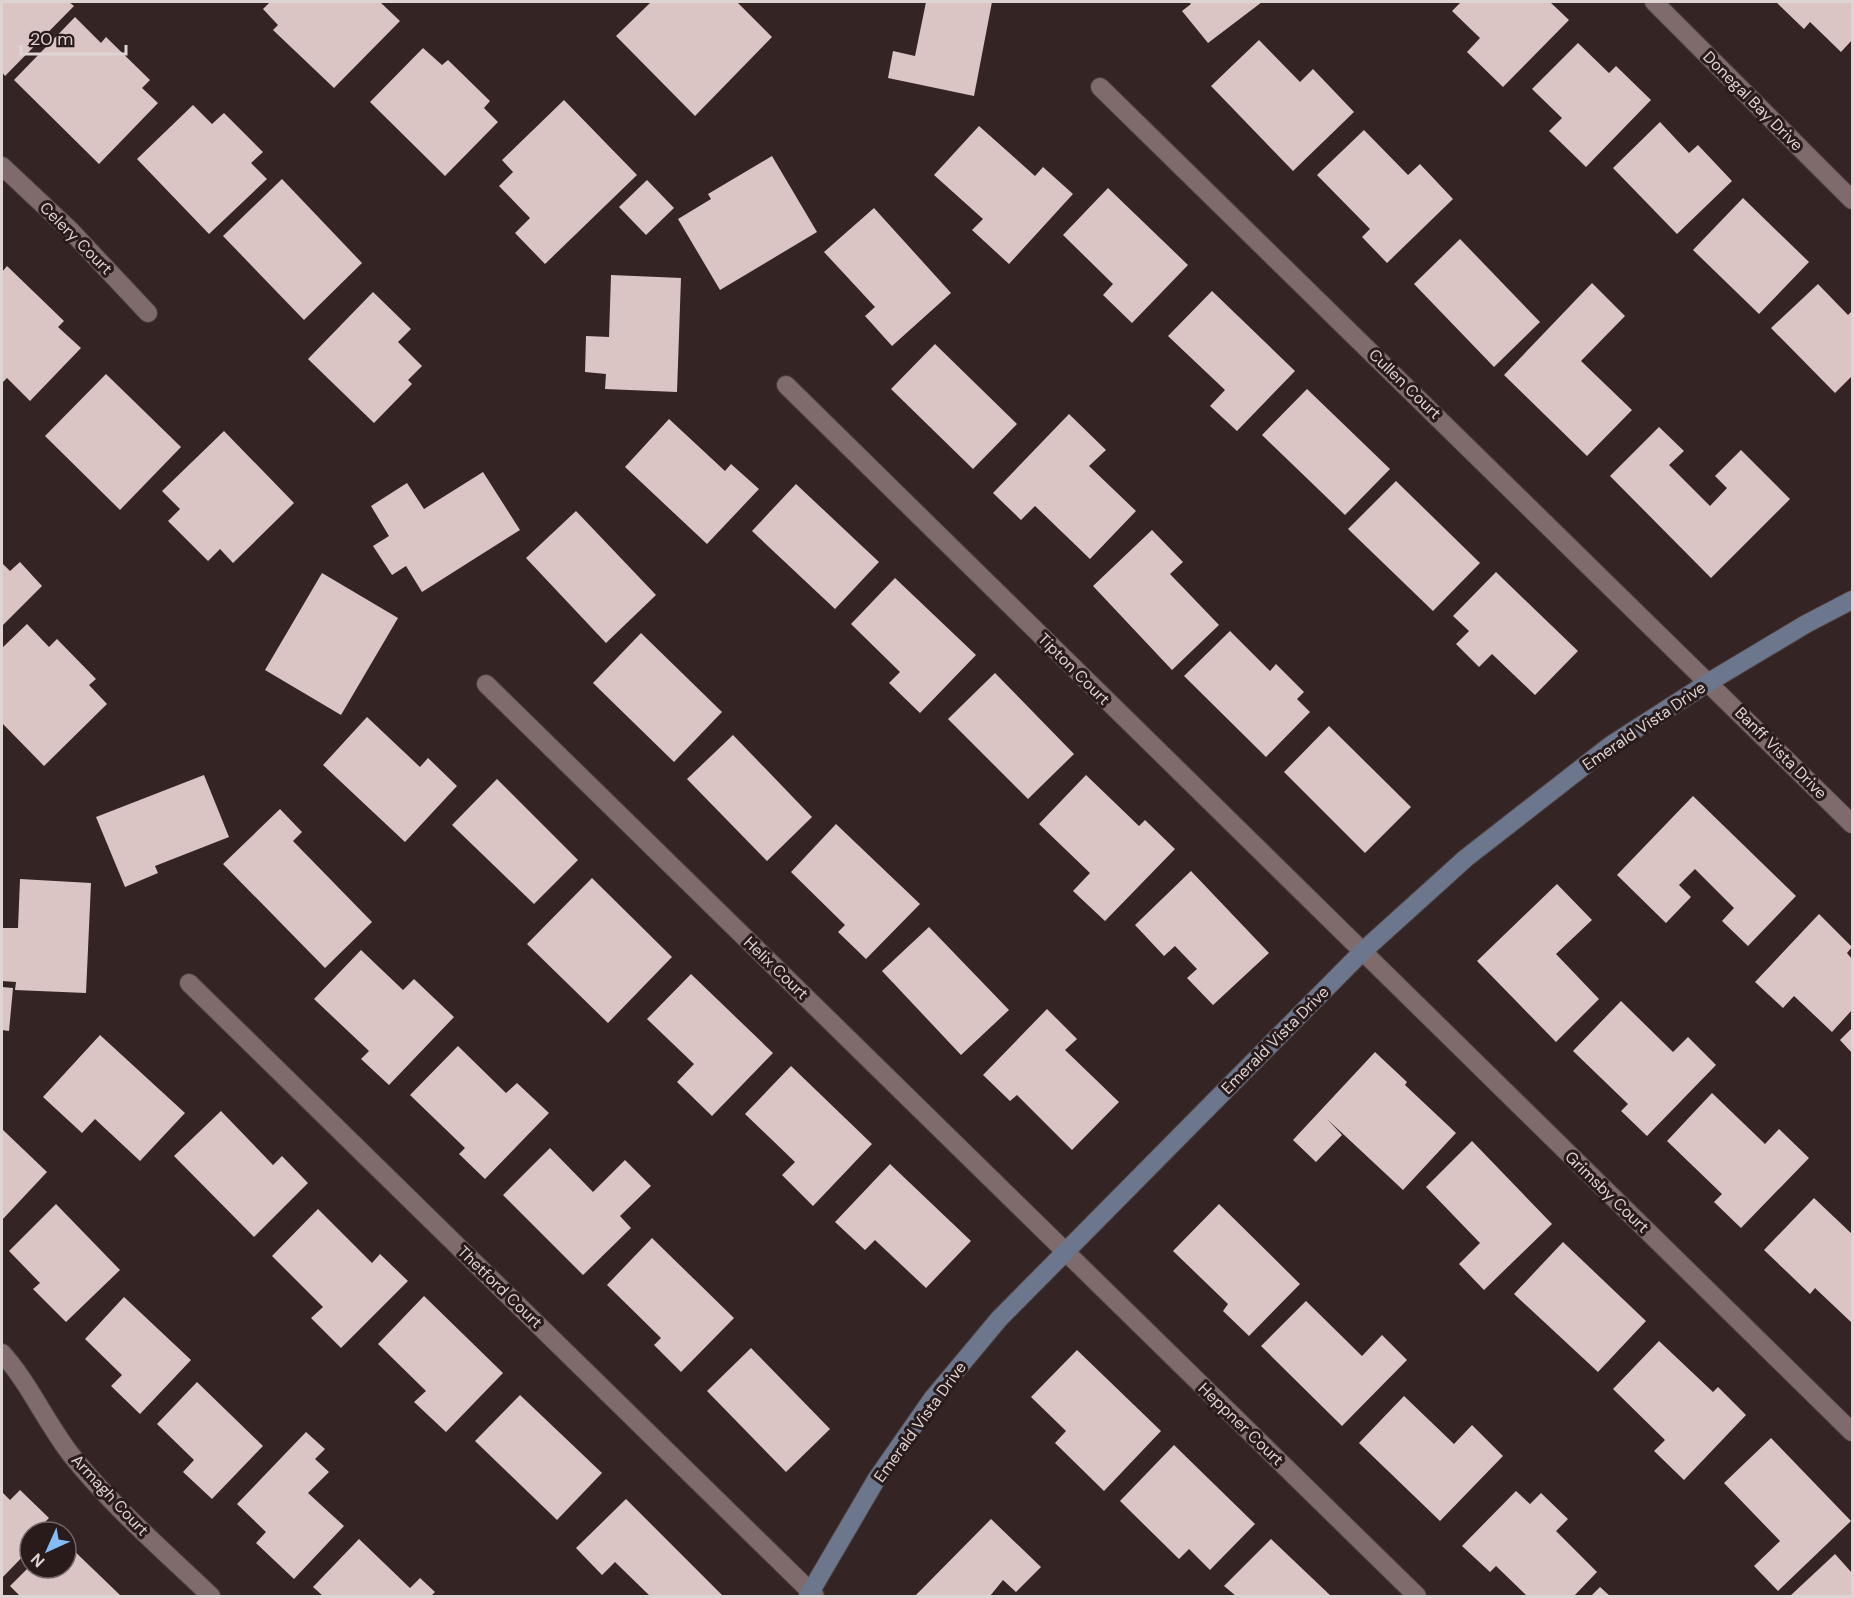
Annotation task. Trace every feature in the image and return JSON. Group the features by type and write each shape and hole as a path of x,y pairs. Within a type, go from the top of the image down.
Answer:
{"street":[{"name":"Donegal Bay Drive","path":"1654,2 1852,200"},
{"name":"Cullen Court","path":"1100,87 1709,682"},
{"name":"Celery Court","path":"2,166 70,230 148,313"},
{"name":"Tipton Court","path":"786,385 1362,952"},
{"name":"Emerald Vista Drive","path":"811,1595 876,1480 933,1398 999,1319 1362,952 1518,815 1611,745 1709,682 1806,624 1852,600"},
{"name":"Banff Vista Drive","path":"1709,682 1852,824"},
{"name":"Helix Court","path":"486,684 1065,1251"},
{"name":"Grimsby Court","path":"1362,952 1852,1432"},
{"name":"Thetford Court","path":"189,983 811,1595"},
{"name":"Heppner Court","path":"1065,1251 1417,1596"},
{"name":"Armagh Court","path":"2,1353 32,1392 71,1455 131,1519 211,1596"}],"building":[{"path":"2,2 69,2 74,6 5,76 2,72"},
{"path":"270,2 380,2 400,21 334,88 273,30 278,25 263,9"},
{"path":"651,2 737,2 772,37 695,116 616,36"},
{"path":"926,2 992,2 974,96 888,78 893,51 915,56"},
{"path":"1189,2 1262,2 1208,43 1182,11 1191,4"},
{"path":"1461,2 1550,2 1569,20 1503,87 1467,52 1480,38 1452,11"},
{"path":"1776,2 1852,2 1852,40 1841,52 1810,22 1804,29"},
{"path":"75,17 101,43 106,37 150,80 142,88 158,103 99,164 14,80"},
{"path":"1259,40 1300,82 1313,69 1354,112 1293,171 1211,86"},
{"path":"1578,43 1609,73 1616,66 1651,100 1586,167 1549,131 1562,118 1532,89"},
{"path":"423,48 442,65 448,60 490,101 484,108 498,122 445,176 370,102"},
{"path":"564,100 637,175 545,264 515,233 530,218 499,186 513,172 502,160"},
{"path":"193,105 212,124 224,113 263,152 251,163 267,179 209,234 137,159"},
{"path":"1660,122 1689,153 1698,145 1732,181 1677,234 1613,168"},
{"path":"979,126 1035,176 1043,167 1073,194 1009,264 972,230 983,219 934,175"},
{"path":"1364,130 1408,175 1420,164 1453,199 1387,263 1362,237 1370,229 1317,175"},
{"path":"772,156 817,232 720,290 678,219 711,199 708,194"},
{"path":"282,179 362,263 304,320 223,236"},
{"path":"647,180 674,208 646,235 619,207"},
{"path":"1108,188 1188,265 1132,323 1103,295 1113,284 1063,235"},
{"path":"1743,198 1809,262 1759,314 1693,250"},
{"path":"874,208 951,293 892,346 865,316 875,307 824,252"},
{"path":"1460,239 1540,322 1494,367 1414,284"},
{"path":"7,266 64,321 58,327 81,348 30,401 7,378 2,383 2,272"},
{"path":"611,275 681,278 677,392 605,389 606,374 585,372 586,336 609,337"},
{"path":"1592,283 1625,316 1581,361 1632,410 1587,456 1504,375"},
{"path":"1818,284 1848,315 1852,311 1852,376 1835,393 1771,328"},
{"path":"1212,291 1295,371 1237,431 1210,406 1225,390 1168,336"},
{"path":"373,292 411,329 398,342 422,366 408,380 412,384 374,423 308,359"},
{"path":"935,344 1017,424 973,469 891,389"},
{"path":"106,374 181,447 120,510 45,436"},
{"path":"1307,389 1390,469 1345,515 1262,435"},
{"path":"1069,414 1106,450 1089,466 1136,511 1090,559 1035,506 1021,520 993,493"},
{"path":"669,419 725,471 731,464 759,489 707,544 625,467"},
{"path":"1659,427 1684,451 1669,465 1710,506 1727,488 1715,476 1741,450 1790,499 1711,578 1610,476"},
{"path":"224,431 294,503 233,563 220,549 208,561 168,521 180,509 162,491"},
{"path":"483,472 520,530 422,592 406,566 392,575 373,546 389,536 371,506 407,483 424,509"},
{"path":"1396,481 1480,563 1433,611 1348,529"},
{"path":"796,484 879,562 835,609 752,531"},
{"path":"576,511 656,595 606,643 526,558"},
{"path":"1152,530 1183,562 1170,574 1219,625 1172,670 1093,586"},
{"path":"20,562 42,586 2,626 2,563 10,571"},
{"path":"1496,572 1578,651 1535,695 1492,654 1479,667 1456,644 1469,631 1453,616"},
{"path":"322,573 398,618 341,715 265,670"},
{"path":"895,578 976,655 920,713 889,683 900,672 851,624"},
{"path":"27,624 49,647 57,639 96,679 89,685 107,704 44,766 2,723 2,648"},
{"path":"1230,631 1270,671 1276,664 1304,692 1297,699 1310,712 1266,757 1184,676"},
{"path":"641,633 722,712 674,762 593,683"},
{"path":"995,673 1074,754 1028,799 948,719"},
{"path":"367,717 420,767 428,758 457,786 405,842 323,765"},
{"path":"1329,726 1411,807 1365,853 1284,772"},
{"path":"733,735 812,817 767,861 687,779"},
{"path":"204,775 229,837 155,866 158,873 125,887 96,817"},
{"path":"1086,775 1139,826 1145,820 1175,849 1105,921 1073,891 1090,873 1039,824"},
{"path":"497,779 578,860 534,904 452,825"},
{"path":"1693,796 1796,896 1748,946 1722,921 1734,908 1695,869 1679,885 1691,897 1666,923 1617,875"},
{"path":"280,809 302,832 293,841 372,922 325,968 223,864"},
{"path":"836,824 920,904 866,959 838,932 845,925 791,872"},
{"path":"1191,871 1269,953 1213,1005 1187,978 1197,969 1175,946 1164,956 1135,925"},
{"path":"592,878 672,957 608,1023 527,944"},
{"path":"20,879 91,883 86,993 15,990 16,982 2,981 2,928 18,928"},
{"path":"1557,884 1592,920 1556,954 1599,999 1556,1042 1477,961"},
{"path":"1819,914 1852,947 1847,953 1852,959 1852,1010 1832,1032 1794,996 1783,1008 1755,982"},
{"path":"929,927 1009,1010 961,1055 882,971"},
{"path":"361,950 403,990 414,979 454,1017 389,1085 361,1059 369,1051 314,999"},
{"path":"691,974 773,1053 712,1116 677,1082 694,1064 647,1019"},
{"path":"2,987 13,988 9,1031 2,1030"},
{"path":"1621,1001 1673,1052 1688,1037 1716,1065 1647,1136 1621,1111 1628,1104 1573,1051"},
{"path":"1047,1009 1077,1039 1065,1050 1119,1102 1072,1150 1017,1095 1010,1101 983,1075"},
{"path":"1852,1028 1852,1053 1840,1040"},
{"path":"100,1035 185,1113 140,1161 95,1119 82,1133 43,1097"},
{"path":"458,1046 506,1093 517,1083 549,1113 485,1179 459,1154 465,1148 410,1095"},
{"path":"1375,1052 1407,1082 1405,1085 1456,1133 1403,1190 1327,1119 1342,1135 1316,1162 1293,1140"},
{"path":"791,1066 872,1144 813,1206 782,1175 795,1162 745,1114"},
{"path":"1712,1093 1765,1144 1779,1129 1809,1158 1741,1228 1714,1202 1722,1194 1667,1141"},
{"path":"221,1111 273,1165 282,1156 308,1183 254,1237 174,1156"},
{"path":"2,1129 47,1172 2,1220"},
{"path":"1472,1141 1552,1224 1484,1290 1459,1264 1480,1243 1426,1187"},
{"path":"550,1148 593,1192 625,1160 651,1186 620,1216 631,1228 583,1275 503,1195"},
{"path":"890,1164 971,1241 926,1288 875,1240 865,1250 835,1222"},
{"path":"1814,1198 1852,1234 1852,1323 1815,1288 1810,1294 1764,1250"},
{"path":"56,1204 120,1270 66,1322 33,1289 40,1283 9,1251"},
{"path":"1219,1204 1300,1284 1249,1336 1223,1311 1228,1304 1173,1251"},
{"path":"318,1209 372,1263 380,1254 408,1281 341,1348 311,1318 323,1307 272,1256"},
{"path":"652,1238 734,1318 681,1372 654,1345 661,1338 607,1285"},
{"path":"1563,1242 1646,1321 1598,1372 1514,1294"},
{"path":"424,1296 503,1373 446,1432 414,1402 426,1391 378,1344"},
{"path":"124,1297 191,1360 140,1414 111,1386 122,1375 85,1339"},
{"path":"1306,1301 1362,1356 1382,1335 1407,1360 1342,1426 1261,1346"},
{"path":"1659,1341 1713,1392 1718,1387 1746,1415 1684,1480 1654,1451 1665,1440 1613,1389"},
{"path":"751,1348 830,1429 786,1472 707,1391"},
{"path":"1077,1350 1161,1431 1104,1491 1055,1443 1066,1431 1031,1397"},
{"path":"197,1382 263,1446 212,1499 183,1472 194,1460 157,1424"},
{"path":"520,1395 602,1473 557,1520 475,1441"},
{"path":"1404,1396 1454,1444 1472,1425 1503,1456 1440,1521 1359,1443"},
{"path":"306,1432 325,1449 315,1459 329,1472 308,1493 344,1526 294,1579 256,1543 266,1532 237,1504"},
{"path":"1771,1438 1851,1521 1778,1591 1754,1566 1780,1541 1724,1483"},
{"path":"1174,1445 1255,1524 1210,1570 1189,1549 1179,1559 1120,1501"},
{"path":"20,1490 49,1518 47,1520 18,1520 18,1561 2,1578 2,1492 10,1500"},
{"path":"1516,1491 1530,1504 1541,1493 1568,1519 1556,1531 1597,1572 1574,1596 1527,1596 1496,1566 1490,1572 1462,1546"},
{"path":"626,1499 723,1596 650,1596 615,1562 602,1575 576,1548"},
{"path":"991,1519 1041,1567 1016,1592 1003,1580 990,1596 915,1596"},
{"path":"359,1539 410,1588 420,1578 435,1592 431,1596 323,1596 313,1587"},
{"path":"1271,1539 1331,1596 1236,1596 1224,1586"},
{"path":"1835,1554 1852,1573 1852,1596 1790,1596"},
{"path":"78,1555 121,1596 20,1596 10,1586 18,1578 18,1580 78,1580"},
{"path":"1600,1587 1610,1596 1591,1596"}]}
